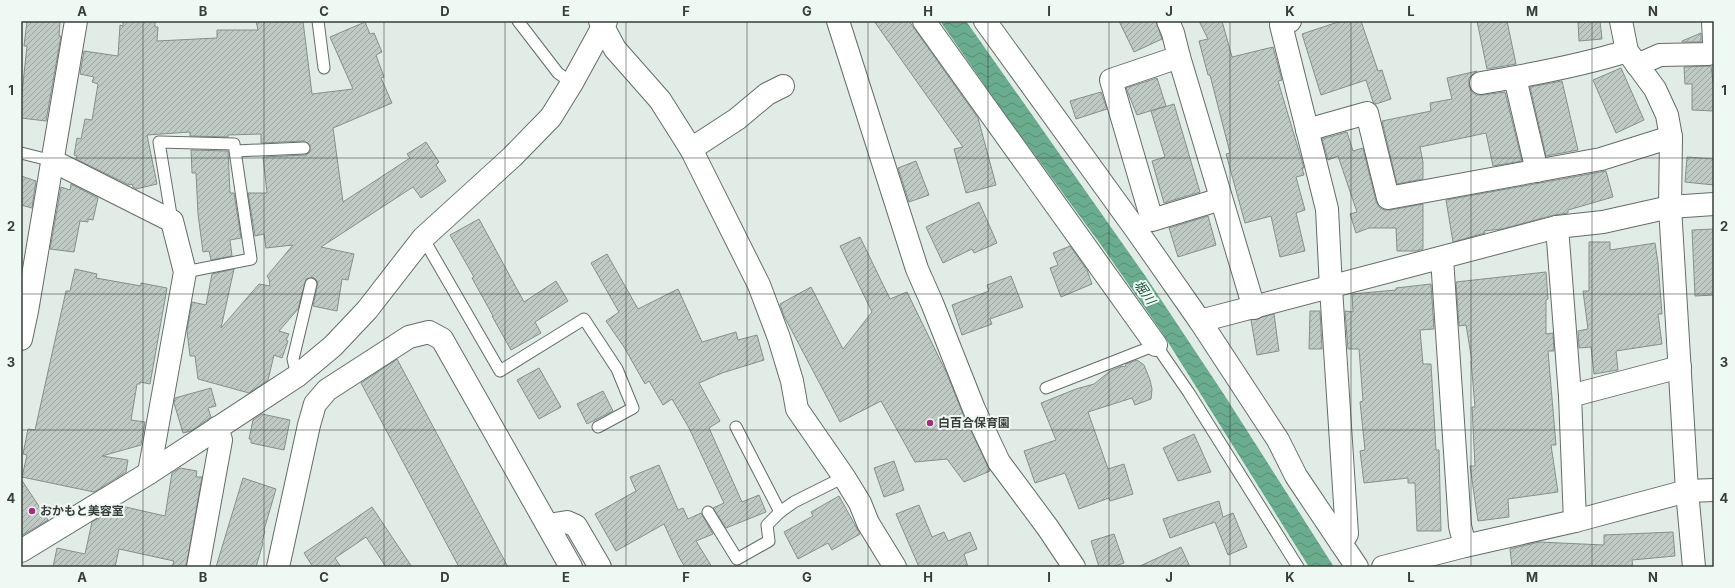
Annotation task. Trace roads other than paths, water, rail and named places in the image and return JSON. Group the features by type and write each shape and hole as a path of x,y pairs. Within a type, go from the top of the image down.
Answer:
{"street":[{"path":"21,339 24,310 53,161 76,21"},
{"path":"838,21 917,270 932,303 974,409 1000,462 1048,528 1074,567"},
{"path":"924,21 1156,345"},
{"path":"985,21 1138,231 1200,321 1278,440 1296,476 1357,567"},
{"path":"1168,21 1173,33 1254,308"},
{"path":"1290,21 1281,25 1327,209 1347,534 1342,543"},
{"path":"1621,21 1632,58 1655,89 1667,116 1671,137 1670,207 1687,491 1694,567"},
{"path":"1712,21 1714,42"},
{"path":"21,551 149,473 297,376 333,346 367,310 423,238 512,157 551,117 572,83 603,23"},
{"path":"603,23 615,49 660,100 691,149 759,285 779,338 792,381 797,409 844,477 860,503 868,524 895,567"},
{"path":"1481,83 1515,78 1601,59 1709,54 1714,50"},
{"path":"1179,57 1111,80 1152,220 1221,199"},
{"path":"1515,78 1537,171"},
{"path":"691,149 736,119 767,94 783,86"},
{"path":"1308,130 1367,113 1388,198 1602,159 1671,137"},
{"path":"53,161 172,221 185,272 149,473"},
{"path":"1200,321 1331,288 1556,227 1603,222 1670,207 1714,204"},
{"path":"1556,227 1570,396 1575,521"},
{"path":"1442,258 1460,526 1465,546"},
{"path":"278,567 309,425 315,404 327,390 409,337 429,332 442,339 571,567"},
{"path":"1570,396 1680,367"},
{"path":"198,567 221,440 217,428"},
{"path":"1382,567 1575,521 1687,491 1714,490"},
{"path":"548,525 567,522 576,526 600,567"}],"lane":[{"path":"318,21 324,68"},
{"path":"518,21 558,73 572,83"},
{"path":"172,221 160,142 234,144 251,259 185,272"},
{"path":"236,151 304,148"},
{"path":"21,153 53,161"},
{"path":"423,238 500,371 584,319 617,368 633,408 598,428"},
{"path":"297,376 292,359 310,284"},
{"path":"1046,388 1156,345 1189,393 1298,567"},
{"path":"736,428 780,512"},
{"path":"708,512 737,559 769,541 767,525 780,512 794,502 844,477"}],"water":[{"name":"堀川","path":"940,21 966,21 1146,277 1223,393 1334,567 1309,567 1161,331 1101,245 1004,113"}],"place":[{"name":"白百合保育園","path":"930,423"},
{"name":"おかもと美容室","path":"32,511"}]}
